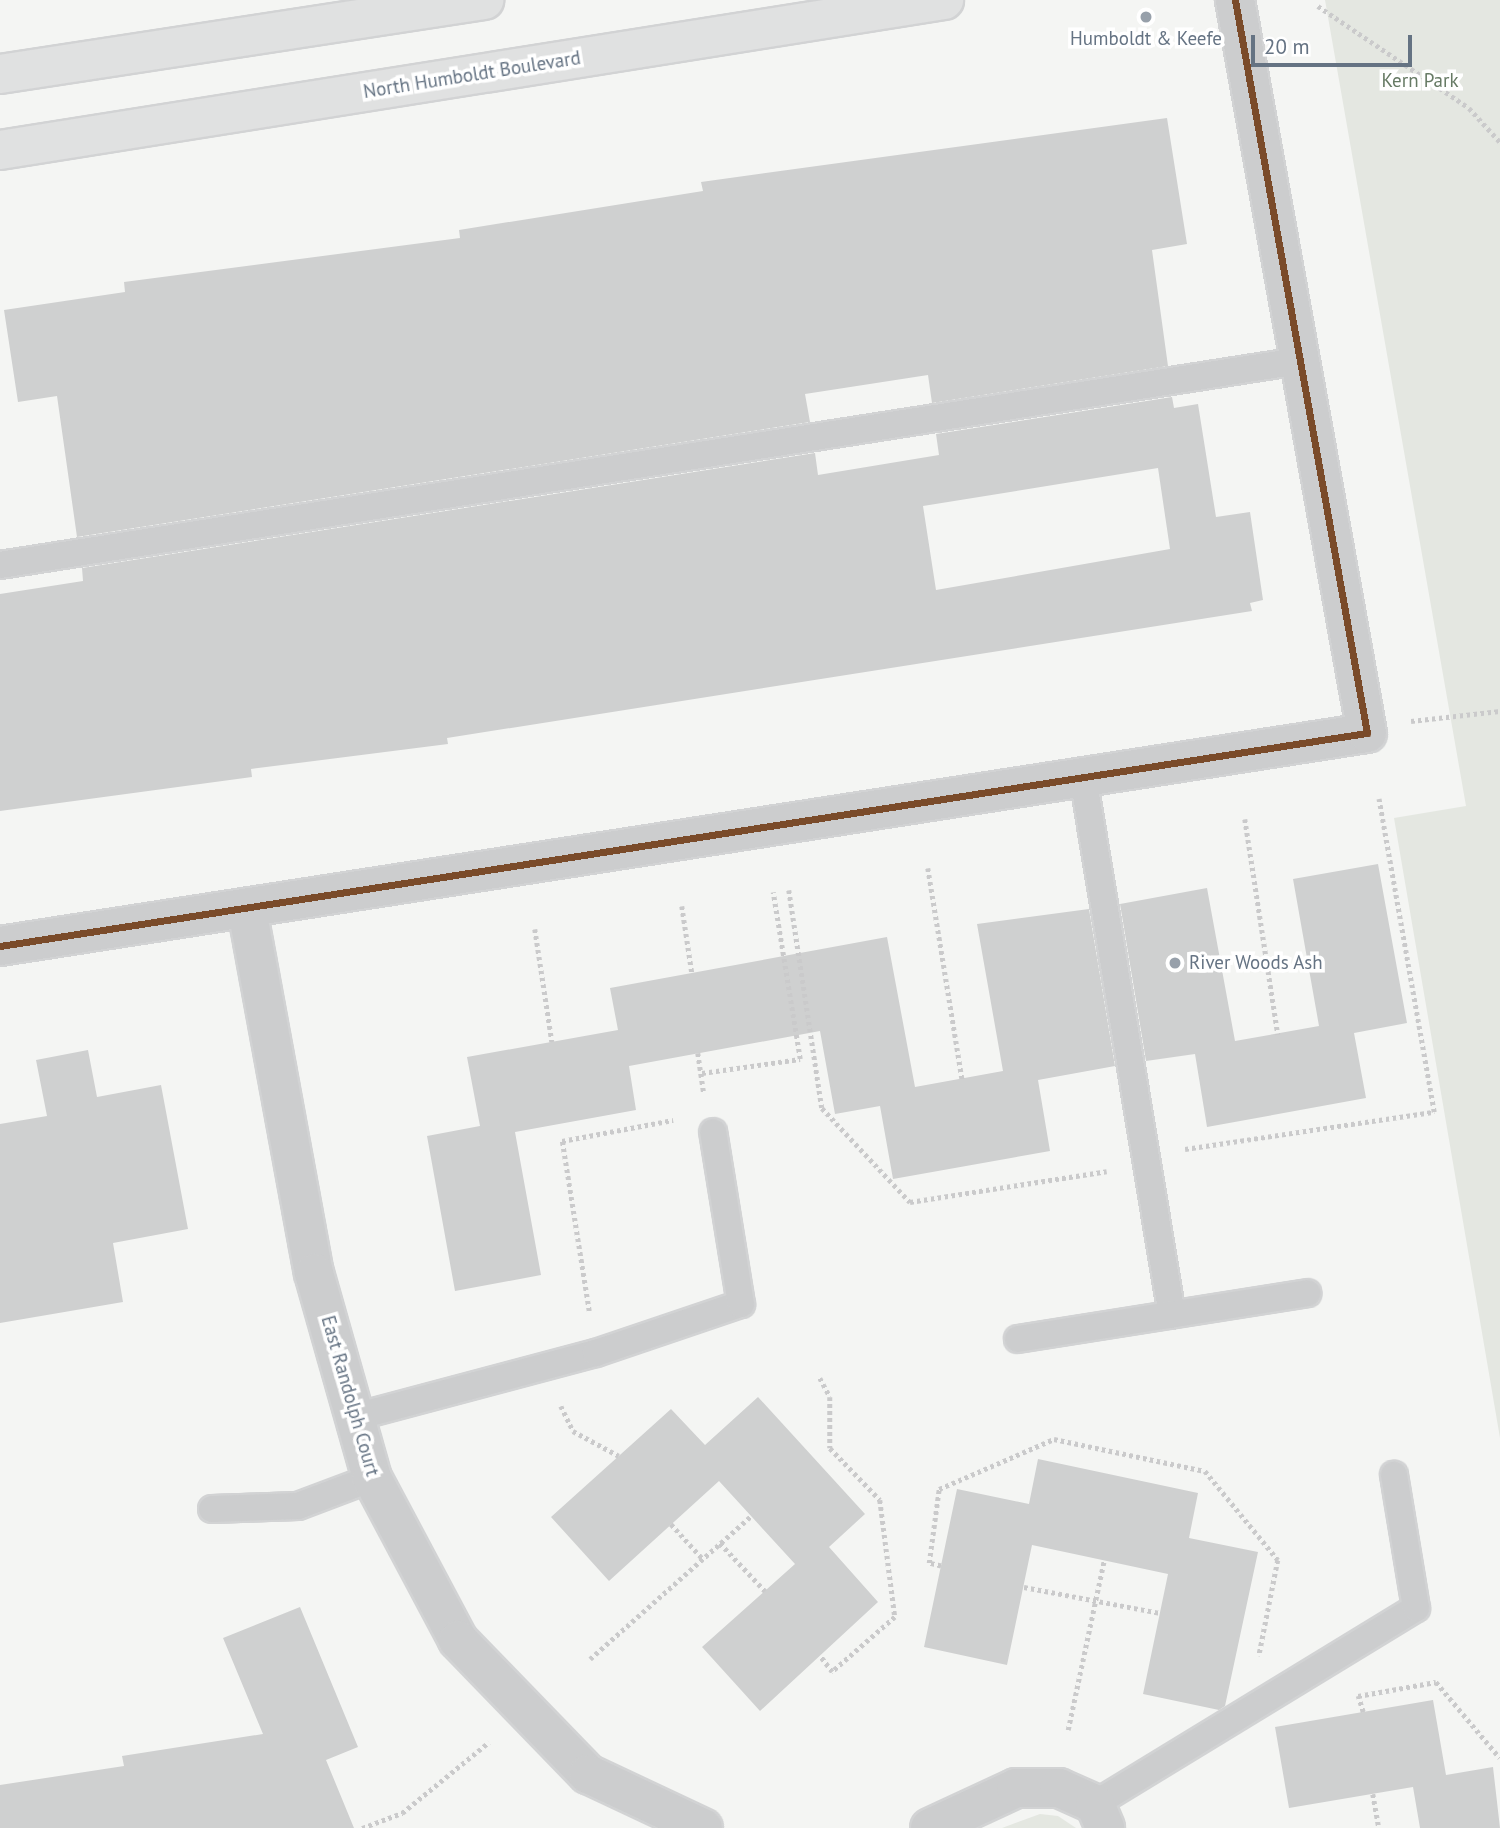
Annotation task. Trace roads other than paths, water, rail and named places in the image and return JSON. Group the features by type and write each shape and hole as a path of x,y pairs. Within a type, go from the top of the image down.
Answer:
{"main road":[{"path":"0,74 484,0"},
{"name":"North Humboldt Boulevard","path":"0,150 944,0"}],"street":[{"path":"0,946 1367,733 1235,0"},
{"name":"East Randolph Court","path":"247,909 314,1273 372,1478 458,1640 587,1774 660,1820 703,1828"},
{"path":"929,1828 1016,1788 1059,1788 1100,1816"}],"lane":[{"path":"0,565 1299,361"},
{"path":"1083,777 1172,1315"},
{"path":"355,1417 596,1353 741,1304 713,1132"},
{"path":"1018,1339 1307,1293"},
{"path":"1100,1816 1248,1711 1416,1608 1394,1475"},
{"path":"212,1509 298,1506 372,1478"}],"place":[{"name":"Humboldt & Keefe","path":"1146,17"},
{"name":"River Woods Ash","path":"1175,963"}],"park label":[{"name":"Kern Park","path":"1420,81"}]}
